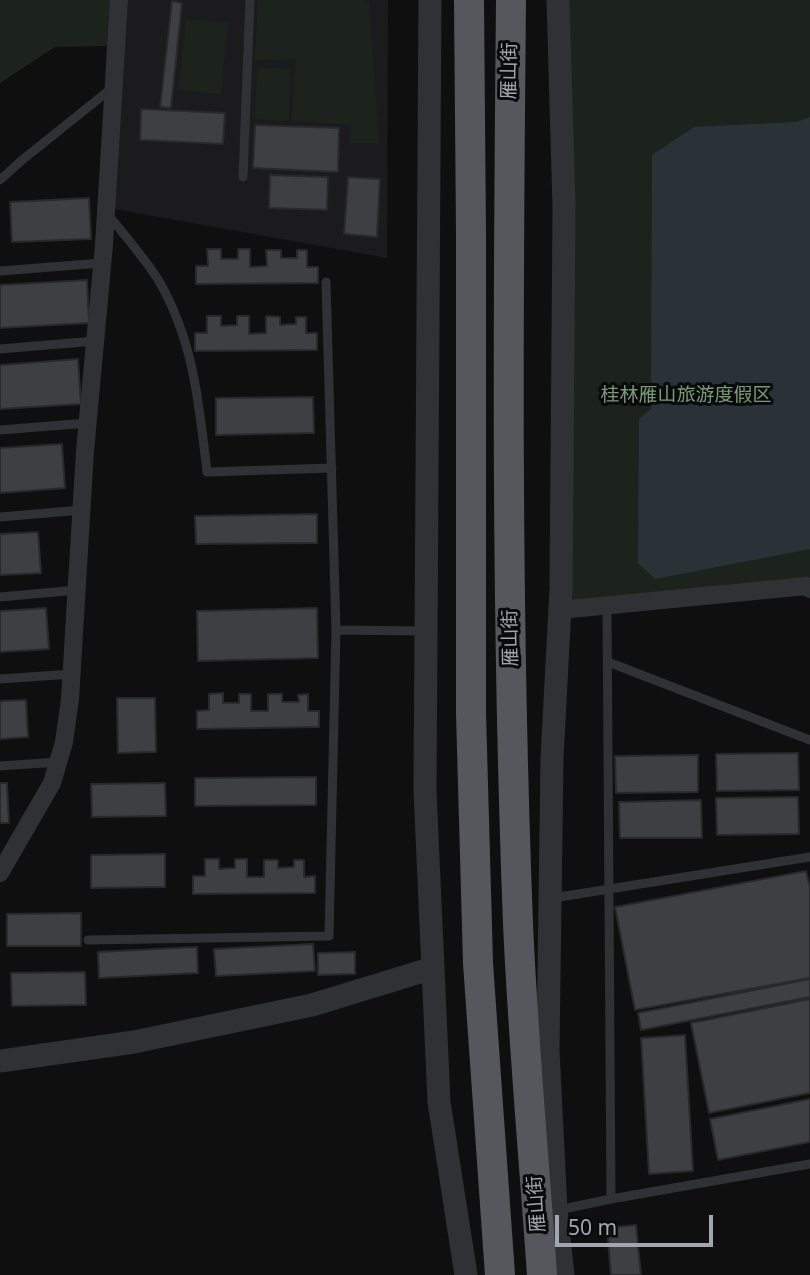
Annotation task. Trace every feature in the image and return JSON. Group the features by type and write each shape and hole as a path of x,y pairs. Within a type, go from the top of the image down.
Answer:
{"highway":[{"name":"雁山街","path":"469,0 471,713 478,963 500,1275"},
{"name":"雁山街","path":"511,0 507,373 510,615 518,925 542,1275"}],"street":[{"path":"0,873 7,850 52,783 64,742 72,674 119,0"},
{"path":"430,0 425,791 439,1102 466,1275"},
{"path":"558,0 564,207 560,610 552,758 548,1050 556,1210 563,1275"},
{"path":"560,610 806,586 810,589"},
{"path":"0,1061 134,1042 312,1005 433,968"}],"lane":[{"path":"243,177 250,0"},
{"path":"0,180 21,160 114,87"},
{"path":"106,212 158,279 187,341 195,379 207,472 332,468"},
{"path":"0,271 102,263"},
{"path":"88,940 329,936 336,630 326,282"},
{"path":"0,349 95,341"},
{"path":"0,430 88,423"},
{"path":"0,517 82,510"},
{"path":"0,597 77,590"},
{"path":"607,606 611,1199"},
{"path":"336,630 425,631"},
{"path":"608,662 810,740"},
{"path":"0,679 72,674"},
{"path":"0,766 59,762"},
{"path":"551,898 810,857"},
{"path":"556,1210 810,1164"}],"shaded area":[{"path":"128,0 388,0 387,258 114,209"},
{"path":"810,117 810,549 655,579 638,563 639,419 651,409 652,155 694,127 796,122"}],"green space":[{"path":"0,0 113,0 112,46 55,47 0,83"},
{"path":"258,0 366,0 369,3 379,143 350,143 351,125 292,120 296,59 255,60"},
{"name":"桂林雁山旅游度假区","path":"558,0 810,0 810,589 560,610"},
{"path":"186,19 228,23 221,94 179,90"},
{"path":"257,68 290,69 289,121 255,119"}],"building":[{"path":"172,1 182,3 171,108 160,107"},
{"path":"141,109 225,113 223,144 140,140"},
{"path":"255,125 339,128 338,172 253,168"},
{"path":"270,175 328,177 327,210 269,208"},
{"path":"348,177 380,179 377,237 344,234"},
{"path":"89,198 91,239 12,242 10,202"},
{"path":"207,249 221,249 221,259 238,259 238,249 250,249 250,267 267,266 266,250 281,250 281,258 297,258 297,250 307,250 307,267 318,267 318,283 196,284 196,266 208,266"},
{"path":"87,280 89,323 0,328 0,285"},
{"path":"207,316 221,316 221,326 237,325 237,316 249,316 249,334 266,333 266,316 280,317 280,325 296,324 296,317 306,317 306,333 317,333 317,350 195,351 195,333 207,333"},
{"path":"78,359 81,404 0,409 0,365"},
{"path":"313,397 314,433 216,435 216,398"},
{"path":"62,444 65,488 0,493 0,448"},
{"path":"317,514 317,543 196,544 195,516"},
{"path":"38,532 41,573 0,575 0,534"},
{"path":"46,608 49,649 0,652 0,611"},
{"path":"317,608 318,658 198,661 197,611"},
{"path":"223,693 223,703 239,703 239,694 251,694 251,711 268,711 268,694 282,694 282,702 299,702 298,695 308,694 308,711 319,711 319,727 197,729 197,711 209,710 209,694"},
{"path":"117,698 155,698 156,752 118,753"},
{"path":"26,700 28,737 0,739 0,701"},
{"path":"798,753 799,790 717,791 716,754"},
{"path":"698,755 698,792 616,793 615,756"},
{"path":"316,777 316,805 195,806 195,778"},
{"path":"0,783 7,783 9,823 0,823"},
{"path":"165,783 166,816 92,817 91,784"},
{"path":"798,797 799,834 717,835 716,798"},
{"path":"701,800 702,838 620,838 619,802"},
{"path":"165,854 165,887 91,888 91,855"},
{"path":"205,859 219,859 219,869 235,868 235,859 247,859 247,877 264,877 264,860 278,860 278,868 294,867 294,860 304,860 304,877 315,876 315,893 193,894 193,876 205,876"},
{"path":"806,871 810,887 810,978 635,1010 615,907"},
{"path":"81,913 81,946 7,946 7,914"},
{"path":"313,944 315,971 216,976 214,949"},
{"path":"197,947 198,973 99,978 98,952"},
{"path":"355,952 355,974 318,975 318,953"},
{"path":"85,972 86,1005 12,1006 11,973"},
{"path":"810,979 810,997 641,1030 638,1013"},
{"path":"810,999 810,1093 709,1113 691,1023"},
{"path":"685,1035 693,1171 649,1174 641,1038"},
{"path":"810,1099 810,1142 718,1160 710,1119"},
{"path":"636,1225 641,1275 611,1275 607,1228"}]}
